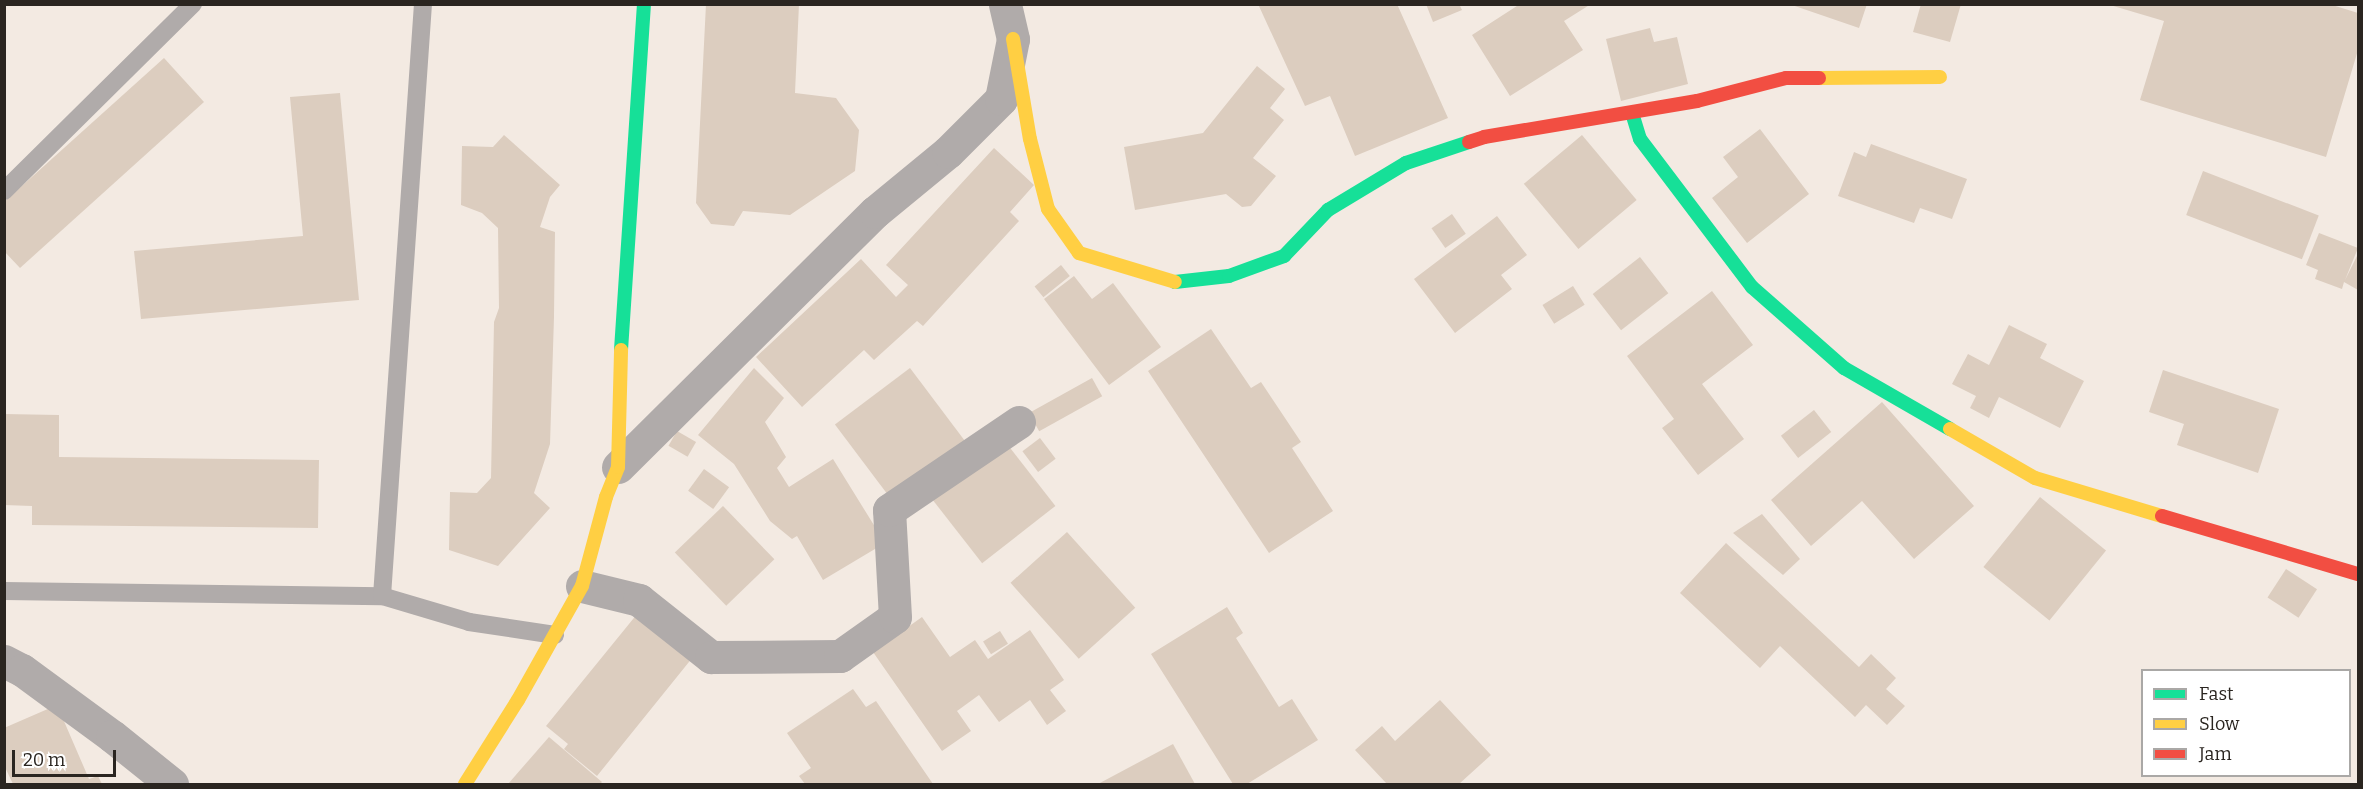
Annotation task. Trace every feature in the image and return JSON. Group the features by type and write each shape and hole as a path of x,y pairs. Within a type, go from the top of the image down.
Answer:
{"street":[{"path":"465,784 582,586 606,496 618,467 621,352 644,4"},
{"path":"1005,4 1030,139 1048,209 1079,253 1171,282 1229,276 1284,256 1328,210 1406,163 1484,137 1697,101 1786,78 1940,77"},
{"path":"618,467 875,213 948,153 1001,99 1013,39"},
{"path":"1632,112 1640,139 1752,287 1844,368 2035,478 2358,574"},
{"path":"582,586 639,600 711,657 840,656 895,617 889,510 1019,422"},
{"path":"4,661 22,670 112,736 172,784"}],"lane":[{"path":"4,191 193,4"},
{"path":"382,596 423,4"},
{"path":"4,591 382,596 469,622 555,634"}],"building":[{"path":"706,4 799,4 795,93 836,98 859,130 855,171 790,215 743,211 734,226 711,224 696,203"},
{"path":"1258,4 1397,4 1448,118 1355,156 1330,96 1305,106"},
{"path":"1426,4 1459,4 1462,10 1433,22"},
{"path":"1520,4 1591,4 1564,21 1583,50 1510,96 1472,35"},
{"path":"1789,4 1867,4 1859,28"},
{"path":"1921,4 1961,4 1950,42 1913,32"},
{"path":"2329,4 2358,13 2358,50 2326,157 2140,100 2164,21 2110,5"},
{"path":"1650,28 1654,42 1677,37 1688,84 1621,101 1606,39"},
{"path":"164,58 204,102 20,268 4,251 4,202"},
{"path":"1257,66 1285,89 1270,108 1284,120 1253,158 1276,176 1251,206 1242,207 1226,194 1135,210 1124,147 1203,133"},
{"path":"340,93 359,300 141,319 134,251 303,236 290,97"},
{"path":"1760,129 1809,194 1747,243 1712,198 1738,177 1723,157"},
{"path":"504,135 560,185 550,197 540,227 555,232 554,317 550,444 534,493 550,508 498,566 449,550 450,492 477,493 491,478 494,322 499,308 498,228 482,213 461,205 462,146 493,147"},
{"path":"1582,135 1637,200 1578,249 1524,184"},
{"path":"1871,144 1967,179 1952,219 1920,208 1914,223 1838,196 1854,152 1866,157"},
{"path":"994,148 1034,185 1010,212 1019,221 923,326 917,321 874,360 864,350 802,407 756,357 861,259 896,297 908,285 886,265"},
{"path":"2203,171 2319,215 2302,259 2186,215"},
{"path":"1452,214 1466,234 1445,248 1432,228"},
{"path":"1497,216 1527,255 1501,275 1512,289 1455,333 1414,279"},
{"path":"2319,233 2358,248 2345,280 2358,254 2358,290 2344,282 2342,289 2315,279 2318,270 2306,265"},
{"path":"1640,257 1668,293 1621,330 1593,294"},
{"path":"1061,265 1070,276 1043,297 1035,286"},
{"path":"1074,276 1092,299 1113,283 1161,347 1109,385 1044,299"},
{"path":"1573,286 1585,305 1554,324 1542,305"},
{"path":"1712,291 1753,345 1702,384 1744,439 1698,475 1662,428 1674,419 1627,356"},
{"path":"2009,325 2047,344 2040,358 2084,381 2060,428 1999,397 1989,418 1970,408 1976,396 1952,384 1968,354 1989,365"},
{"path":"1211,329 1251,388 1261,382 1301,442 1292,448 1333,511 1269,553 1148,371"},
{"path":"754,368 784,398 765,422 786,457 777,468 789,487 833,459 885,543 823,580 797,536 792,539 770,521 734,464 698,435"},
{"path":"910,368 965,441 890,497 835,425"},
{"path":"2163,370 2279,409 2258,473 2177,445 2184,424 2149,412"},
{"path":"1092,378 1102,396 1039,431 1029,413"},
{"path":"1882,402 1974,506 1914,559 1862,501 1811,546 1771,500"},
{"path":"1814,410 1831,432 1798,458 1781,436"},
{"path":"4,414 59,415 59,457 319,460 318,528 32,525 32,506 4,505"},
{"path":"677,431 696,442 688,457 668,446"},
{"path":"1000,435 1055,506 982,563 927,492"},
{"path":"1040,438 1056,459 1038,472 1022,451"},
{"path":"704,469 729,487 713,509 688,491"},
{"path":"2040,497 2106,550 2049,620 1983,567"},
{"path":"723,506 774,559 726,606 675,553"},
{"path":"1762,514 1800,559 1783,575 1733,533"},
{"path":"1067,532 1135,608 1079,659 1011,583"},
{"path":"1726,543 1859,667 1871,654 1896,678 1886,689 1905,706 1887,725 1866,705 1855,717 1780,646 1760,668 1680,593"},
{"path":"2286,569 2317,589 2299,618 2267,598"},
{"path":"1227,607 1243,633 1236,638 1279,707 1292,699 1318,740 1247,784 1233,784 1151,654"},
{"path":"642,608 697,652 597,776 564,749 568,744 546,726"},
{"path":"922,617 950,657 975,640 988,659 1030,630 1064,680 1050,690 1066,711 1047,725 1030,700 999,722 979,695 957,711 971,731 942,751 873,652"},
{"path":"1000,631 1008,644 991,654 983,642"},
{"path":"853,689 866,707 876,701 933,784 805,784 799,776 811,768 787,733"},
{"path":"1440,700 1491,755 1459,784 1387,784 1355,750 1382,726 1395,741"},
{"path":"57,705 89,779 98,776 102,784 13,784 4,765 4,728"},
{"path":"549,737 602,782 600,784 508,784"},
{"path":"1173,744 1195,784 1098,784"}],"traffic: fast":[{"path":"621,350 644,4"},
{"path":"1632,113 1640,139 1752,287 1844,368 1950,429"},
{"path":"1175,282 1229,276 1284,256 1328,210 1406,163 1469,142"}],"traffic: slow":[{"path":"1013,39 1030,139 1048,209 1079,253 1175,282"},
{"path":"1819,78 1940,77"},
{"path":"465,784 518,700 582,586 606,497 618,467 621,350"},
{"path":"1950,429 2035,478 2162,516"}],"traffic: jam":[{"path":"1469,142 1484,137 1697,101 1786,78 1819,78"},
{"path":"2162,516 2358,574"}]}
